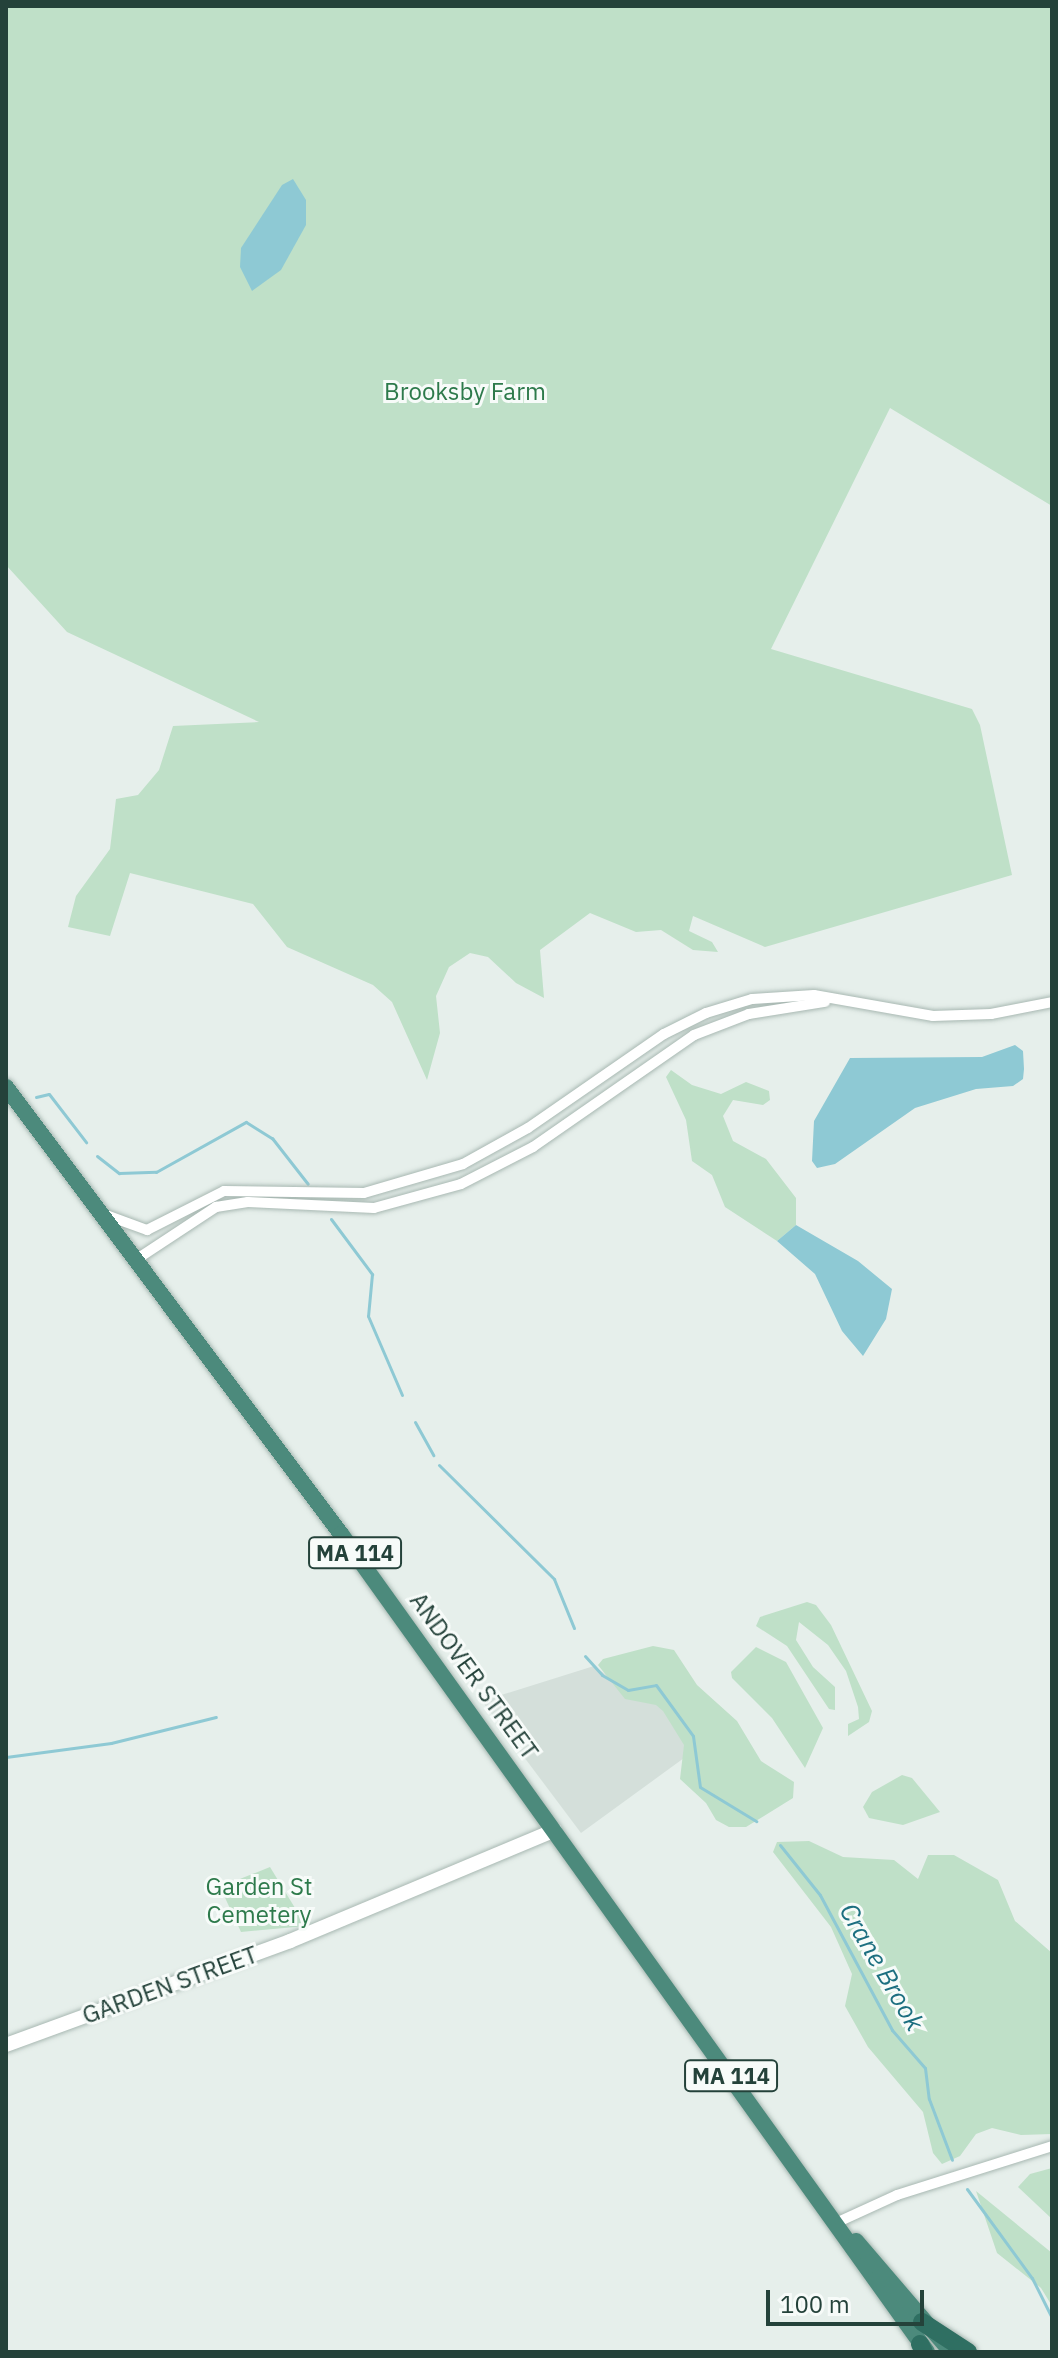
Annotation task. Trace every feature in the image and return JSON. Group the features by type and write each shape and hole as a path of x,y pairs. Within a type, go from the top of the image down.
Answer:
{"highway":[{"name":"ANDOVER STREET","path":"6,1087 137,1259 838,2222 951,2352"},
{"name":"ANDOVER STREET","path":"838,2222 876,2285 924,2349"},
{"path":"922,2322 968,2352"}],"main road":[{"name":"GARDEN STREET","path":"6,2045 290,1941 555,1830"}],"street":[{"path":"102,1213 147,1230 224,1191 345,1196 386,1189 489,1154 664,1034 706,1013 783,993 947,1017 991,1014 1052,1002"},
{"path":"137,1259 195,1216 225,1205 374,1208 461,1184 533,1147 717,1024 771,1008 847,1002"},
{"path":"838,2222 897,2195 1052,2146"}],"shaded area":[{"path":"594,1666 628,1690 656,1685 695,1750 581,1833 482,1701"}],"green space":[{"name":"Brooksby Farm","path":"6,6 1052,6 1052,506 890,408 771,649 972,709 980,725 1012,875 765,947 693,916 689,931 712,942 718,952 693,950 661,930 636,932 590,913 540,950 544,998 516,983 488,957 470,953 449,967 436,996 440,1033 427,1080 392,1002 373,985 287,947 253,904 130,873 110,936 68,927 76,896 110,849 116,799 138,795 159,770 173,726 259,722 67,632 6,565"},
{"path":"671,1070 692,1085 721,1094 746,1082 769,1091 770,1100 763,1105 733,1100 723,1116 733,1141 766,1159 796,1198 796,1225 777,1241 725,1207 712,1175 692,1161 686,1120 666,1077"},
{"path":"807,1602 816,1605 831,1625 872,1711 869,1722 848,1736 848,1724 859,1719 858,1707 846,1671 828,1645 799,1622 796,1640 813,1667 835,1687 835,1710 829,1709 787,1646 756,1626 760,1617"},
{"path":"653,1646 674,1650 697,1685 737,1721 761,1761 794,1782 793,1798 746,1827 729,1827 716,1820 706,1803 680,1779 684,1745 663,1711 656,1705 625,1699 598,1665 603,1659"},
{"path":"756,1647 786,1662 823,1728 805,1768 772,1718 732,1678 731,1672"},
{"path":"902,1775 912,1778 940,1812 903,1825 869,1818 863,1807 872,1792"},
{"path":"809,1841 843,1857 894,1860 918,1879 928,1855 954,1855 998,1880 1015,1921 1052,1953 1052,2134 1021,2135 992,2128 976,2134 960,2156 942,2164 933,2153 923,2112 868,2047 845,2006 852,1974 831,1927 773,1852 777,1842"},
{"name":"Garden St Cemetery","path":"270,1867 306,1926 241,1932 220,1887"},
{"path":"1052,2168 1052,2219 1018,2187 1030,2174"},
{"path":"976,2191 1052,2253 1052,2306 1041,2288 997,2253"}],"water":[{"path":"293,179 306,200 306,225 281,270 252,291 240,267 241,248 282,185"},
{"path":"1015,1045 1023,1051 1024,1069 1023,1079 1013,1086 976,1089 915,1108 835,1164 817,1168 812,1161 814,1121 850,1058 982,1057"},
{"path":"796,1225 858,1261 892,1289 886,1319 863,1356 842,1331 815,1274 777,1241"}],"waterway":[{"name":"Crane Brook","path":"36,1097 49,1094 86,1142"},
{"name":"Crane Brook","path":"97,1156 119,1173 156,1172 246,1122 272,1138 308,1184"},
{"name":"Crane Brook","path":"331,1219 372,1274 368,1316 402,1395"},
{"name":"Crane Brook","path":"415,1422 433,1455"},
{"name":"Crane Brook","path":"439,1465 554,1579 574,1628"},
{"name":"Crane Brook","path":"585,1656 602,1675 628,1690 656,1685 693,1736 700,1787 756,1821"},
{"path":"6,1757 111,1743 216,1717"},
{"name":"Crane Brook","path":"780,1845 820,1895 892,2030 925,2068 929,2099 952,2160"},
{"name":"Crane Brook","path":"967,2189 1032,2278 1052,2318"}]}
